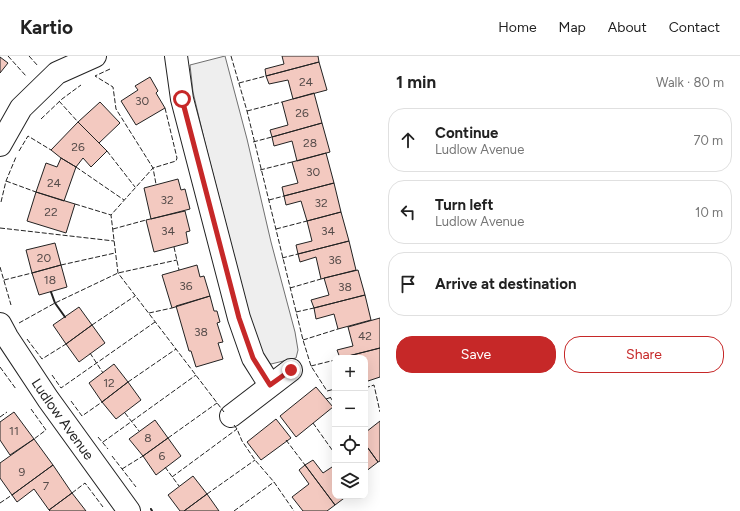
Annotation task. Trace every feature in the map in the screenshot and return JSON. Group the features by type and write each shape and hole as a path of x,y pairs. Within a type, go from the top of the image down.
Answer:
{"street":[{"path":"0,145 20,108 57,73 95,56"},
{"path":"176,56 182,99 239,318 253,358 270,385"},
{"name":"Ludlow Avenue","path":"0,324 48,399 129,511"},
{"path":"231,416 291,370"}],"shaded area":[{"path":"225,56 295,332 298,350 296,358 271,364 266,362 255,337 193,92 190,65"}],"building":[{"path":"282,56 318,56 319,62 266,76 265,69 284,64"},
{"path":"0,57 8,63 0,73"},
{"path":"319,62 327,90 293,99 288,80 269,84 266,76"},
{"path":"150,77 158,91 156,93 165,108 136,125 121,101 138,90 135,86"},
{"path":"314,93 322,123 272,137 270,130 288,125 282,102"},
{"path":"100,102 120,123 99,143 78,122"},
{"path":"78,122 107,151 91,167 83,158 76,167 51,150"},
{"path":"322,123 330,152 297,161 292,141 274,146 272,137"},
{"path":"326,153 334,183 284,196 282,187 298,183 292,162"},
{"path":"61,158 76,167 64,201 36,192 46,163 57,167"},
{"path":"178,179 181,190 185,189 190,209 151,219 144,188"},
{"path":"334,183 341,212 307,221 301,201 286,205 284,196"},
{"path":"36,192 75,204 66,233 27,221"},
{"path":"185,211 190,231 186,232 188,243 154,252 146,220"},
{"path":"341,212 349,241 298,254 296,245 312,241 307,221"},
{"path":"349,241 356,270 321,279 316,257 300,262 298,254"},
{"path":"55,243 61,265 32,273 26,250"},
{"path":"61,265 67,287 39,295 32,273"},
{"path":"197,265 200,277 204,276 210,296 172,308 162,275"},
{"path":"358,270 365,295 314,308 311,300 329,295 324,278"},
{"path":"365,295 371,320 338,329 334,314 316,319 314,308"},
{"path":"210,296 214,311 217,311 220,322 217,323 223,342 218,343 223,359 196,367 191,351 189,351 176,306"},
{"path":"79,307 92,325 66,344 53,325"},
{"path":"380,318 380,348 352,355 339,355 337,350 353,346 348,327"},
{"path":"92,325 105,343 79,362 66,344"},
{"path":"380,348 380,377 368,381 368,355 353,355"},
{"path":"114,364 128,382 102,402 89,383"},
{"path":"128,382 141,400 116,419 102,402"},
{"path":"316,387 332,406 332,408 296,437 280,416"},
{"path":"14,412 34,439 10,455 0,440 0,422"},
{"path":"276,419 291,438 261,460 247,442"},
{"path":"155,420 168,438 143,456 129,439"},
{"path":"380,421 380,461 378,462 368,448 368,430"},
{"path":"168,438 181,456 156,475 143,456"},
{"path":"34,439 53,465 12,495 0,478 0,463"},
{"path":"368,448 378,462 368,470"},
{"path":"313,460 323,473 332,467 332,499 343,499 335,505 305,465"},
{"path":"53,465 72,493 49,510 34,489 17,502 12,495"},
{"path":"305,465 335,505 327,511 303,511 292,497 309,484 299,470"},
{"path":"193,476 207,494 184,511 180,511 168,495"},
{"path":"72,493 86,511 49,510"},
{"path":"207,494 219,511 184,511"}],"fence":[{"path":"8,56 26,76"},
{"path":"29,56 38,66"},
{"path":"231,56 247,111 303,340 311,366 327,391 332,390"},
{"path":"110,69 95,76 113,87 116,109 153,168 156,184"},
{"path":"239,83 266,76"},
{"path":"41,119 62,99 81,85"},
{"path":"59,101 78,122"},
{"path":"247,111 282,102"},
{"path":"165,108 177,158 176,161 153,168 111,215 118,273 224,412"},
{"path":"19,151 28,136 51,150"},
{"path":"253,142 272,137"},
{"path":"107,151 135,187"},
{"path":"1,202 6,181 16,157"},
{"path":"260,170 292,162"},
{"path":"76,167 124,200"},
{"path":"6,181 36,192"},
{"path":"269,200 284,196"},
{"path":"75,204 111,215"},
{"path":"113,229 146,220"},
{"path":"276,229 307,221"},
{"path":"0,228 114,241"},
{"path":"174,247 179,270"},
{"path":"61,265 115,253"},
{"path":"282,258 298,254"},
{"path":"19,323 55,303 118,273 177,260"},
{"path":"0,267 11,305"},
{"path":"4,280 32,273"},
{"path":"290,288 321,279"},
{"path":"92,325 135,296"},
{"path":"149,313 172,308"},
{"path":"296,312 314,308"},
{"path":"52,375 61,388 155,322"},
{"path":"303,340 338,329"},
{"path":"27,339 42,359 66,344"},
{"path":"128,382 176,349"},
{"path":"90,353 103,373"},
{"path":"311,366 332,361"},
{"path":"0,367 16,389"},
{"path":"103,442 196,375"},
{"path":"368,387 374,385 380,412"},
{"path":"326,399 332,397"},
{"path":"71,401 82,416 102,402"},
{"path":"168,438 217,403"},
{"path":"31,409 46,430 34,439"},
{"path":"0,417 7,412"},
{"path":"125,413 139,431"},
{"path":"313,423 332,450"},
{"path":"234,425 242,441 255,460 274,482 294,511"},
{"path":"172,477 237,429"},
{"path":"98,437 108,449"},
{"path":"286,440 305,465"},
{"path":"112,456 136,487"},
{"path":"122,469 143,456"},
{"path":"207,494 255,460"},
{"path":"165,467 179,486"},
{"path":"234,511 274,482"},
{"path":"72,493 85,483 103,507"},
{"path":"0,503 12,495"}],"wall":[{"path":"51,292 55,303 65,317"}],"route":[{"path":"182,99 239,318 253,358 270,385 291,370"}]}
